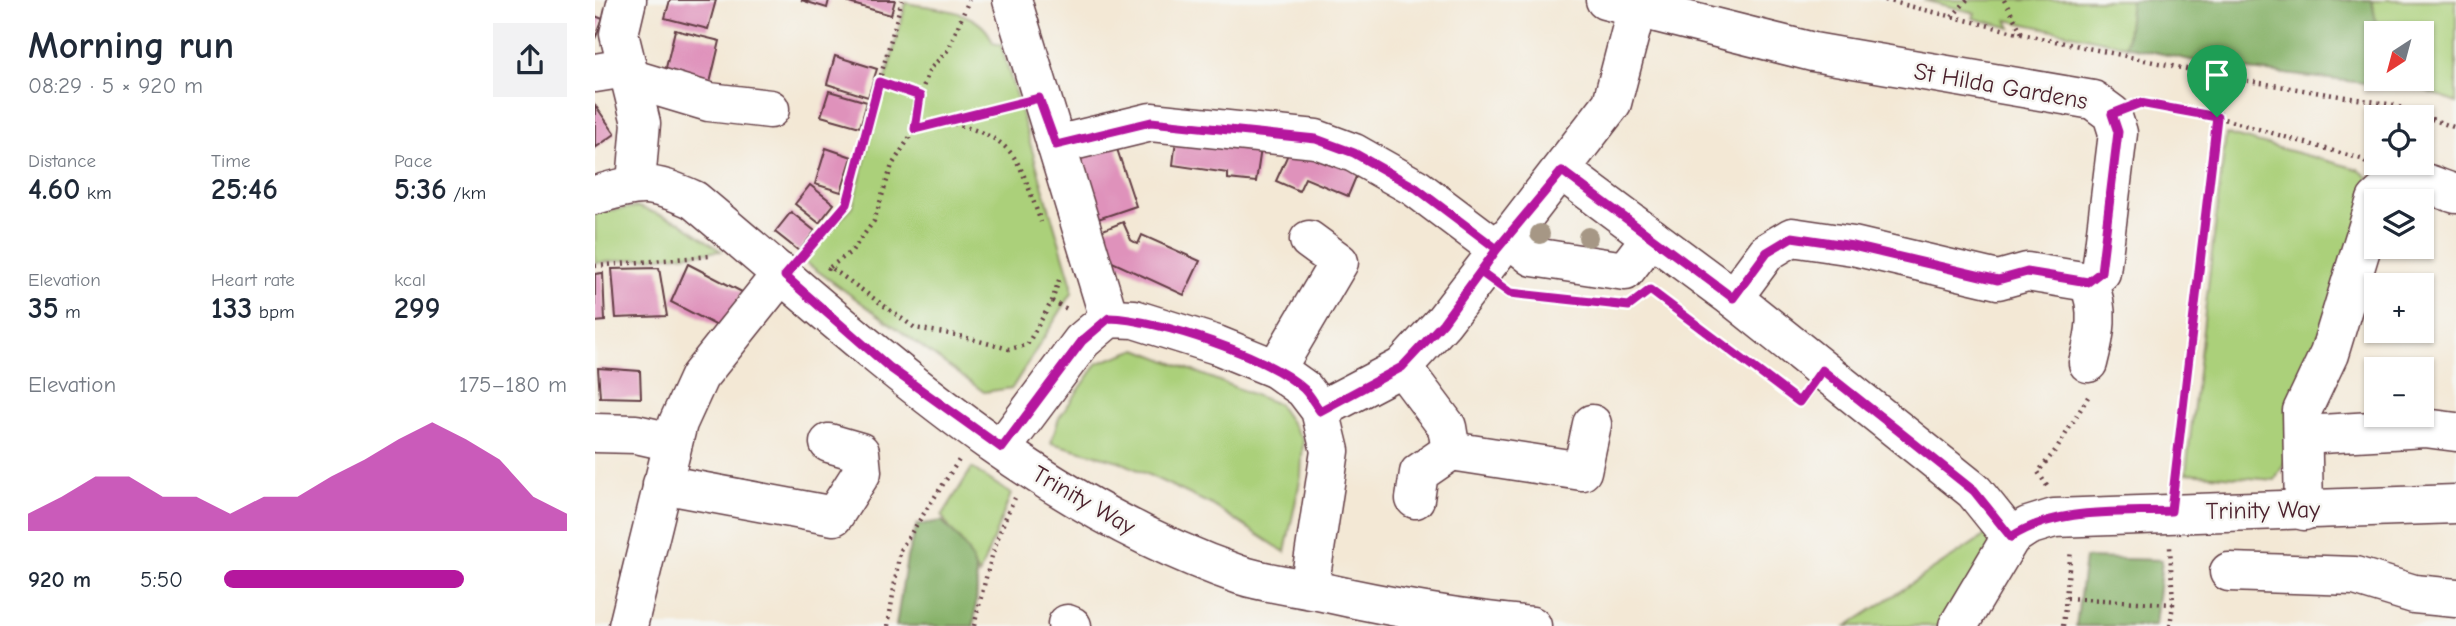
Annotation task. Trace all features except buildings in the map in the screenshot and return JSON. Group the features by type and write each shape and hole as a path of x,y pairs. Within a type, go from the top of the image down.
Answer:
{"street":[{"path":"627,0 619,34 617,73 641,123 636,183"},
{"path":"1012,0 1039,98 1109,318"},
{"name":"St Hilda Gardens","path":"1320,411 1402,367 1443,323 1495,253 1562,171 1612,103 1621,3 1813,52 2093,100 2112,114 2118,132 2101,272 2088,282"},
{"path":"617,73 709,102 770,109"},
{"path":"1056,145 1151,122 1316,139 1354,153 1416,188 1495,253 1625,271 1651,237"},
{"path":"1562,171 1733,298 1974,491 2011,537 1958,626"},
{"path":"2304,511 2302,411 2329,354 2377,200 2393,184 2411,180 2456,194"},
{"name":"Trinity Way","path":"595,195 636,183 660,185 694,200 889,367 1002,449 1066,494 1185,553 1243,576 1309,589 1430,620 1532,626"},
{"path":"1733,298 1767,252 1792,237 1853,246 1998,280 2027,272 2088,282 2094,295 2096,329 2088,363"},
{"path":"1276,369 1339,262 1309,240"},
{"path":"628,626 672,442 699,376 783,275"},
{"path":"1002,449 1082,341 1109,318 1134,318 1217,345 1276,369 1304,390 1320,411 1330,451 1309,589"},
{"path":"1402,367 1447,427 1451,451"},
{"path":"1415,499 1419,473 1451,451 1582,471 1592,424"},
{"path":"2303,435 2425,428 2456,432"},
{"path":"595,433 636,434 672,442"},
{"path":"662,484 834,516 862,472 860,452 829,443"},
{"name":"Trinity Way","path":"2011,537 2028,526 2065,516 2171,511 2304,511 2456,504"},
{"path":"2229,572 2355,576 2414,594 2456,598"}],"path":[{"path":"783,275 847,204 902,0"},
{"path":"825,274 830,267 851,252 874,221 892,164 915,129 920,96 930,69 948,50 969,0"},
{"path":"1885,0 2022,34 2224,76 2394,104 2456,128"},
{"path":"1952,18 1967,0"},
{"path":"2004,0 2022,34"},
{"path":"2170,626 2173,604 2171,511 2224,76"},
{"path":"879,82 920,96"},
{"path":"915,129 1039,98"},
{"path":"2112,114 2140,103 2217,117 2361,159 2393,184"},
{"path":"947,122 982,130 1002,141 1014,154 1045,231"},
{"path":"1495,253 1510,293 1563,299"},
{"path":"595,266 723,255"},
{"path":"830,267 915,328 1009,349 1027,345 1060,283 1058,274"},
{"path":"1640,298 1650,290 1799,402 1822,370"},
{"path":"2063,626 2067,597 2065,516 2038,472 2058,447 2089,395 2088,363"},
{"path":"888,626 900,550 962,456 1002,449 1002,523 974,626"},
{"path":"2067,597 2173,604"}],"green space":[{"path":"1923,0 2456,0 2456,103 2427,91 2434,91 2434,21 2364,21 2364,83 2223,67 2007,20 2011,28 1973,18 1975,13"},
{"path":"2131,0 2372,0 2376,21 2364,21 2364,83 2223,67 2126,46"},
{"path":"906,3 944,9 969,17 979,23 993,43 1001,45 1072,285 1072,293 1012,388 984,392 804,261 853,205"},
{"path":"2226,134 2358,169 2381,188 2364,189 2364,237 2286,460 2275,480 2186,473"},
{"path":"638,207 680,222 721,251 595,263 595,212"},
{"path":"1137,349 1278,404 1303,440 1301,476 1285,552 1212,505 1119,461 1051,443 1059,418 1098,363"},
{"path":"972,468 1011,494 979,575 942,516"},
{"path":"942,521 965,547 975,569 977,593 974,626 896,626 907,557 917,525"},
{"path":"1989,533 1993,552 1950,626 1847,626"},
{"path":"2085,558 2162,560 2155,626 2076,626"}],"route":[{"path":"2217,117 2140,103 2126,106 2112,114 2118,132 2101,272 2088,282 2027,272 1998,280 1853,246 1792,237 1767,252 1733,298 1562,171 1497,249 1443,323 1402,367 1320,411 1304,390 1276,369 1217,345 1134,318 1109,318 1082,341 1002,448 889,367 785,276 847,204 879,82 920,96 915,129 1039,98 1056,145 1151,122 1316,139 1354,153 1416,188 1497,249 1481,272 1510,293 1629,306 1650,290 1799,402 1822,370 1974,491 2011,537 2028,526 2054,517 2171,511 2217,117"}]}
